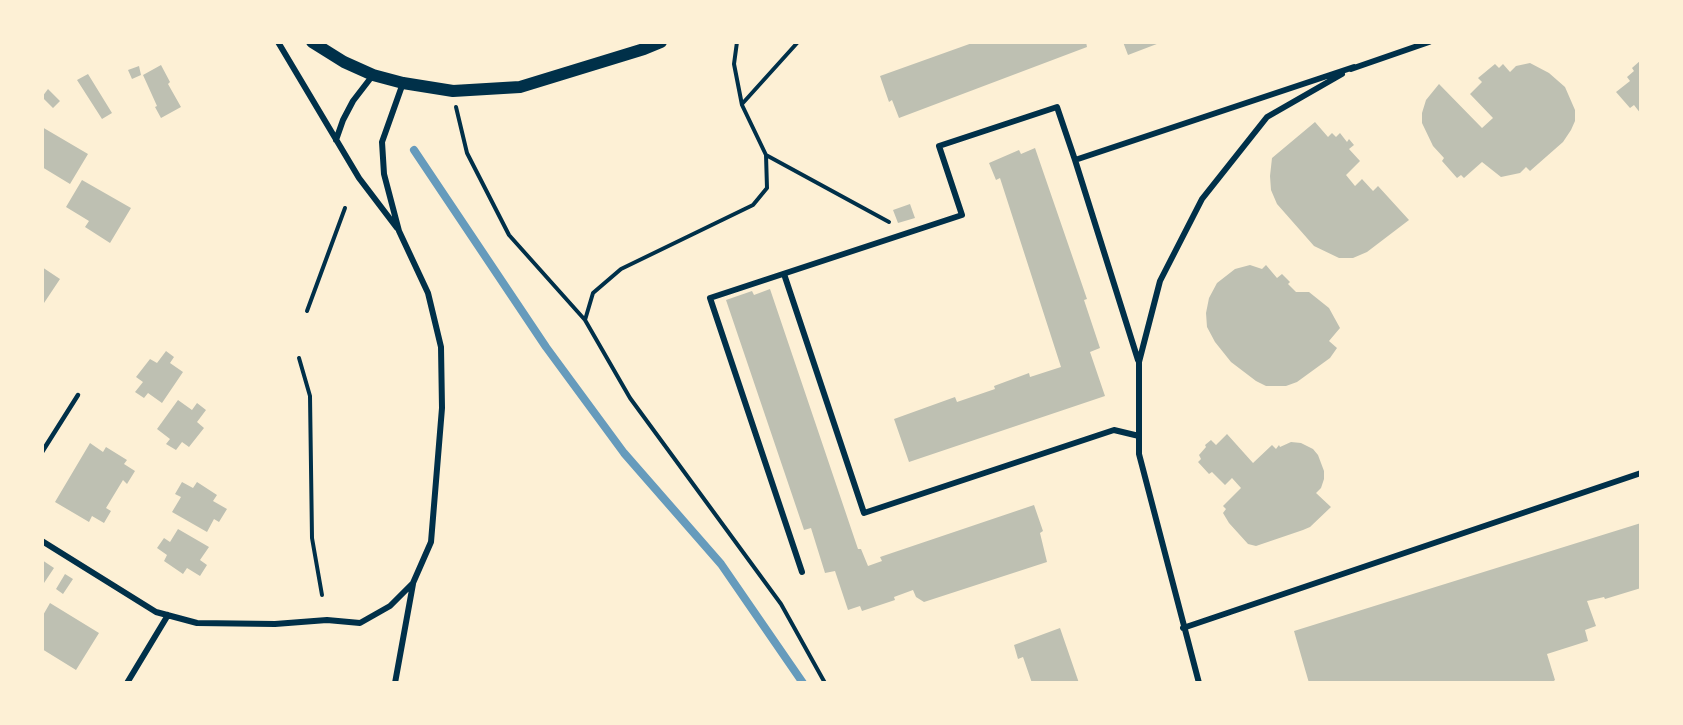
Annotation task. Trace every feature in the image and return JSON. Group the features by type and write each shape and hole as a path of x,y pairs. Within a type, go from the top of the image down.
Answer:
{"main road":[{"path":"312,42 344,62 373,75 403,83 453,91 520,87 661,42"}],"street":[{"path":"278,42 359,177 399,231"},
{"path":"1075,160 1429,42"},
{"path":"1199,683 1139,454 1139,362 1160,281 1202,199 1267,117 1354,67"},
{"path":"336,140 353,101 373,75"},
{"path":"395,683 414,583 430,542 442,408 441,347 428,293 399,231 384,174 382,142 403,83"},
{"path":"802,572 710,298 962,215 939,146 1057,107 1139,362"},
{"path":"784,274 864,513 1114,430 1139,436"},
{"path":"1183,628 1641,473"},
{"path":"42,541 156,612 197,623 275,624 327,620 360,622 390,606 414,583"},
{"path":"127,683 168,615"}],"lane":[{"path":"42,452 78,395"}],"path":[{"path":"585,320 593,293 621,269 753,205 767,188 766,155 742,105 734,64 737,42"},
{"path":"742,105 798,42"},
{"path":"453,91 466,153 509,235 585,320 630,398 781,604 825,683"},
{"path":"766,155 908,232"},
{"path":"307,311 345,208"},
{"path":"299,358 310,396 312,538 322,595"}],"building":[{"path":"975,42 1086,42 1087,47 899,118 892,100 889,102 880,76"},
{"path":"1123,42 1162,42 1128,55"},
{"path":"1641,60 1641,114 1634,105 1630,108 1616,92 1630,81 1627,77 1634,71 1632,68"},
{"path":"1530,63 1549,73 1565,87 1575,110 1575,121 1571,130 1563,142 1530,171 1526,167 1520,173 1501,177 1482,162 1464,178 1461,175 1457,178 1442,161 1444,158 1433,146 1422,123 1426,100 1439,84 1482,128 1493,118 1470,94 1482,82 1478,78 1495,64 1499,68 1503,64 1510,72 1516,66"},
{"path":"161,65 170,82 168,84 181,107 161,118 143,75"},
{"path":"139,66 141,75 132,79 128,70"},
{"path":"88,74 112,113 102,119 77,80"},
{"path":"48,89 60,101 53,108 42,97"},
{"path":"1315,122 1328,137 1332,133 1336,137 1340,133 1347,142 1349,139 1354,145 1349,149 1360,161 1346,175 1355,186 1362,179 1373,191 1378,186 1409,220 1367,252 1353,258 1339,258 1314,246 1277,204 1271,190 1272,158"},
{"path":"42,127 88,154 70,184 42,167"},
{"path":"1035,148 1087,299 1084,300 1100,348 1090,352 1105,396 909,462 894,419 955,397 957,402 995,389 994,386 1029,373 1030,377 1061,367 1000,178 996,180 989,163 1019,150 1021,154"},
{"path":"82,180 131,208 110,243 85,227 89,221 66,207"},
{"path":"910,204 915,218 898,223 893,210"},
{"path":"1250,265 1262,269 1266,265 1277,278 1282,274 1296,292 1309,292 1329,308 1340,328 1329,341 1337,348 1330,358 1297,382 1286,386 1266,386 1256,381 1231,362 1215,342 1207,327 1206,313 1209,298 1217,283 1235,269"},
{"path":"42,267 60,279 42,306"},
{"path":"770,289 858,549 861,549 868,566 882,561 880,557 1034,505 1043,531 1040,533 1047,562 924,602 916,597 913,590 894,597 895,600 862,611 860,606 848,610 835,571 825,573 811,528 804,530 726,300 752,291 754,295"},
{"path":"166,351 174,357 170,363 183,372 162,403 148,393 144,398 135,392 143,382 136,377 150,359 157,363"},
{"path":"178,400 192,410 197,403 206,410 197,422 204,428 189,447 182,442 176,450 166,444 170,439 157,429"},
{"path":"1227,434 1253,463 1272,445 1276,449 1279,445 1280,447 1291,442 1301,443 1313,449 1324,471 1321,488 1316,493 1331,507 1310,527 1256,546 1248,544 1223,513 1226,509 1223,506 1241,488 1232,478 1225,485 1212,472 1209,474 1198,462 1205,445 1211,440 1216,445"},
{"path":"90,443 103,452 106,447 127,460 124,464 135,471 127,484 123,480 106,508 111,511 104,523 92,516 89,522 55,502"},
{"path":"182,482 193,488 197,482 217,495 213,501 227,509 219,522 214,519 207,532 172,512 181,497 175,494"},
{"path":"1641,523 1641,588 1605,599 1604,597 1587,601 1596,626 1585,630 1588,641 1547,654 1555,680 1551,683 1309,683 1294,631"},
{"path":"178,529 209,547 200,560 207,565 200,576 187,568 183,574 164,561 167,555 157,548 164,538 170,542"},
{"path":"42,560 54,568 44,583 42,582"},
{"path":"65,574 73,579 63,594 56,589"},
{"path":"50,603 99,633 76,670 42,649 42,617"},
{"path":"1060,628 1079,683 1032,683 1023,657 1018,659 1014,645"}],"waterway":[{"path":"414,150 546,347 624,453 721,564 803,683"}]}
